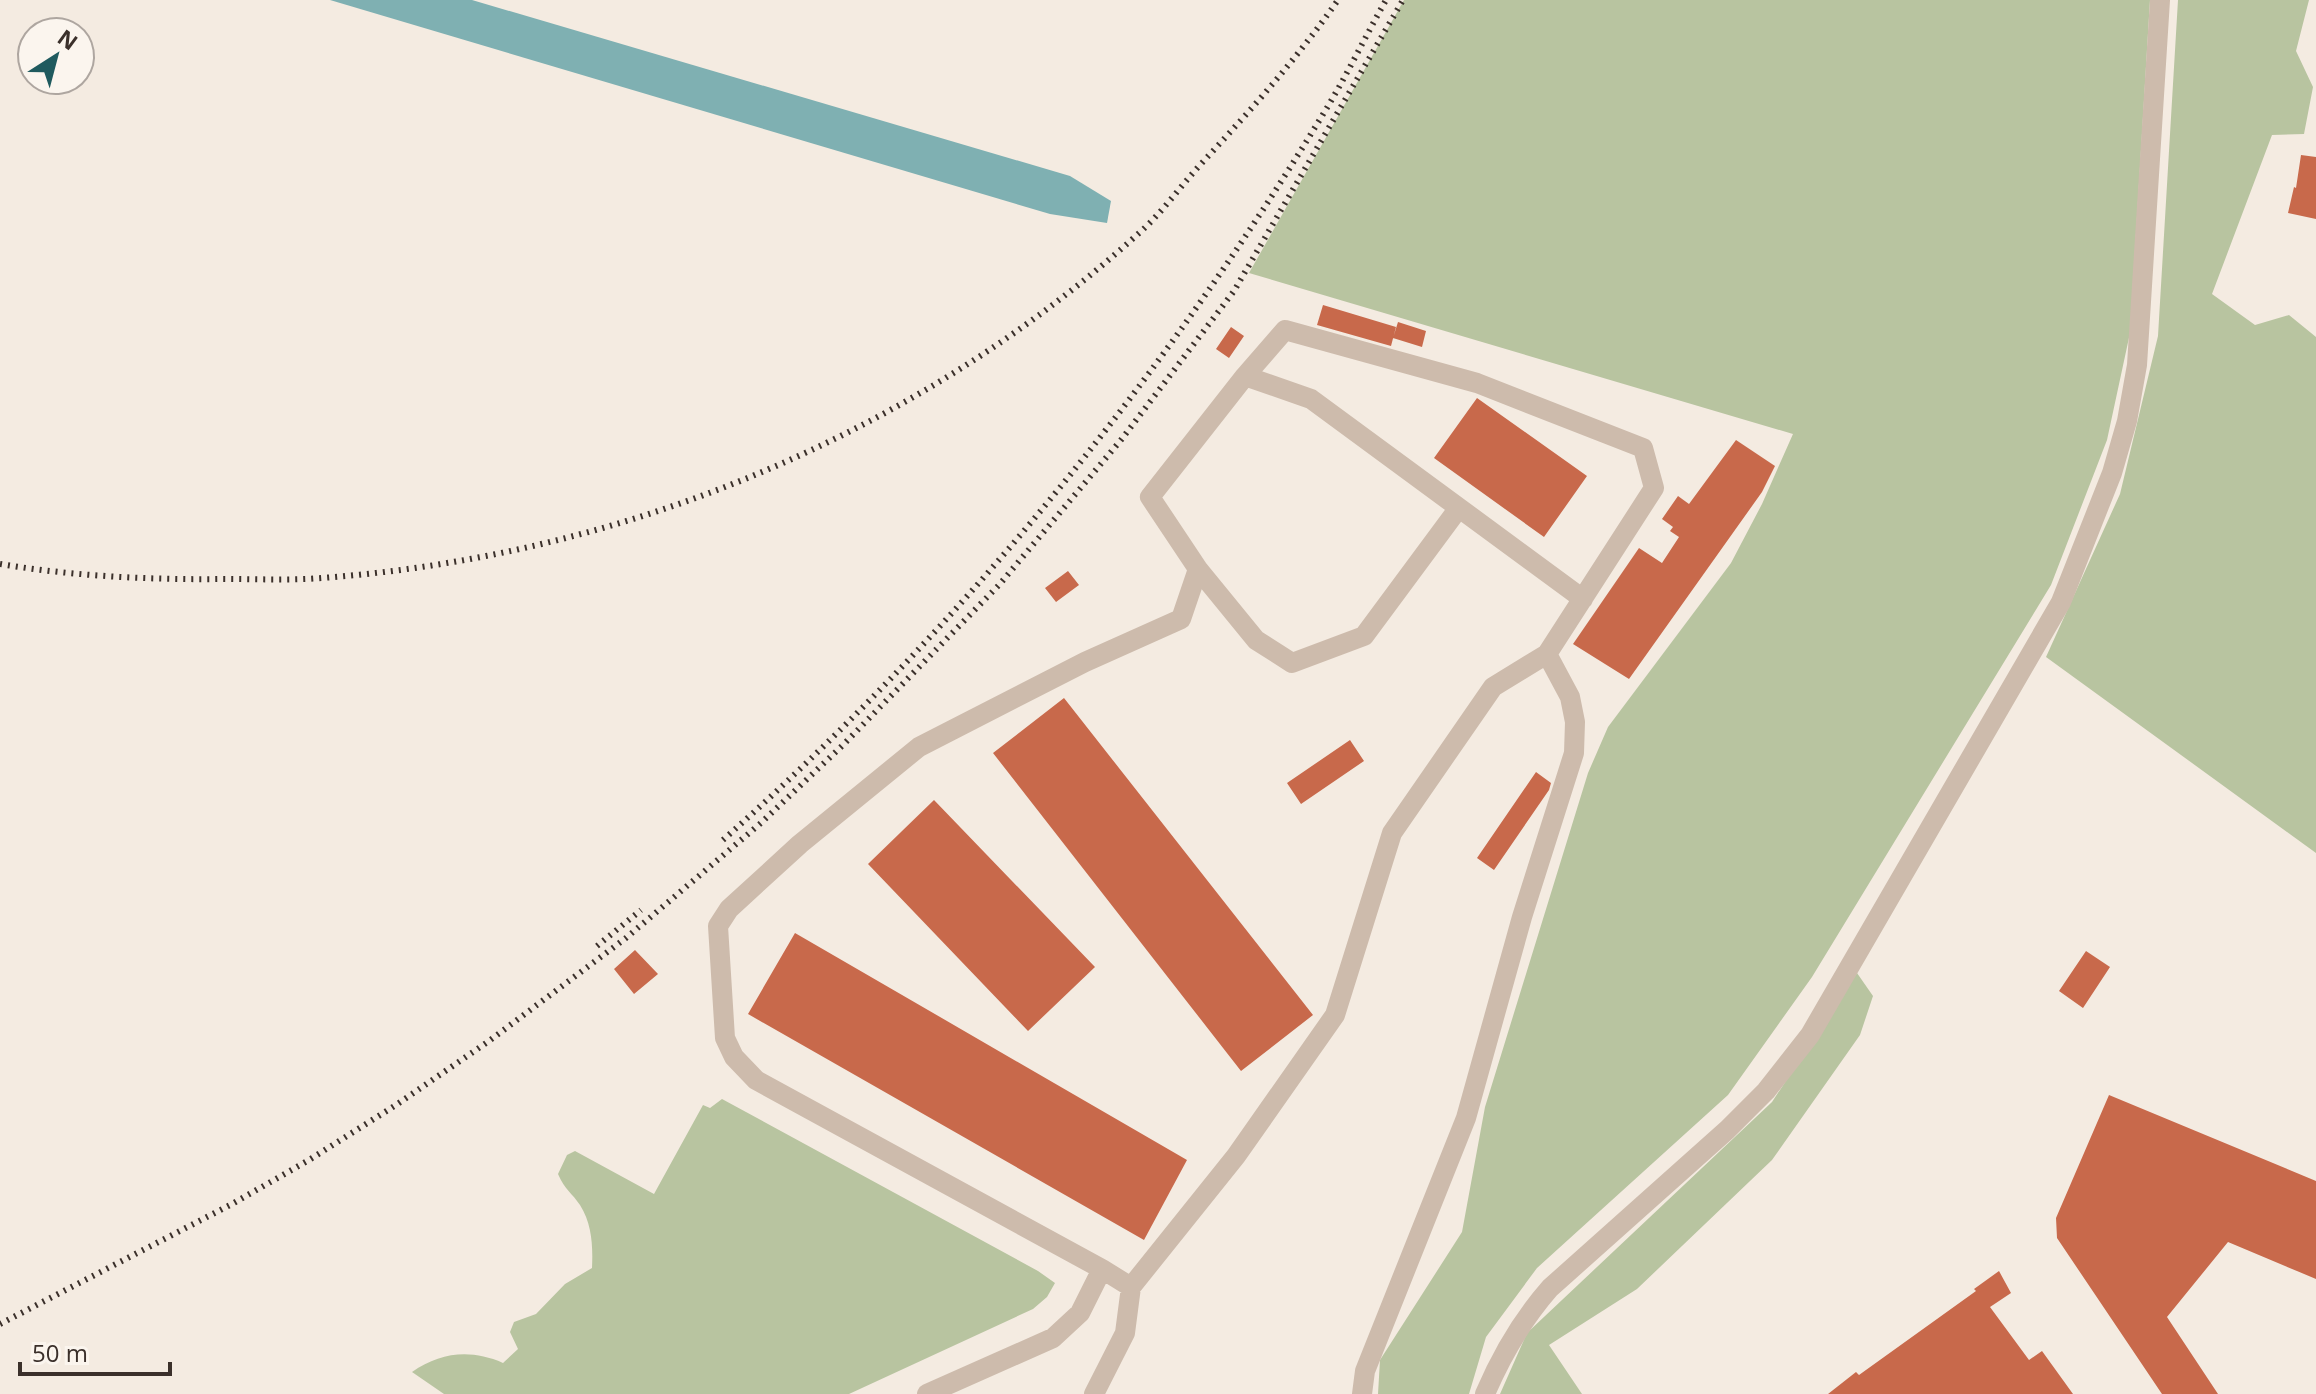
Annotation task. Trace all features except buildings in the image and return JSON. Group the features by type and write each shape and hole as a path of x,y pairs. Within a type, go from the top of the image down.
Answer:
{"street":[{"path":"1485,1394 1526,1315 1550,1288 1727,1130 1766,1091 1810,1035 2061,602 2112,473 2135,379 2160,0"},
{"path":"1094,1394 1125,1333 1131,1287 1236,1156 1335,1015 1392,833 1493,687 1547,654 1654,488 1643,448 1477,383 1285,330 1150,497 1198,569 1256,640 1292,663 1364,636 1458,509"},
{"path":"1245,376 1311,399 1583,599"},
{"path":"1131,1287 756,1080 734,1057 725,1038 718,926 729,909 800,844 919,747 1085,662 1181,619 1198,569"},
{"path":"1362,1394 1365,1371 1466,1118 1522,917 1574,753 1575,722 1570,697 1547,654"},
{"path":"927,1394 1053,1338 1080,1313 1102,1269"}],"green space":[{"path":"1404,0 2150,0 2130,333 2107,440 2051,585 1812,977 1728,1095 1537,1268 1486,1337 1469,1394 1378,1394 1380,1360 1462,1232 1485,1107 1588,773 1608,727 1731,563 1793,434 1249,273"},
{"path":"2178,0 2309,0 2296,51 2313,87 2304,134 2272,135 2212,294 2255,325 2289,315 2316,337 2316,853 2046,657 2120,494 2158,336"},
{"path":"1857,973 1873,996 1860,1035 1772,1160 1637,1289 1549,1345 1582,1394 1500,1394 1527,1333 1772,1102"},
{"path":"722,1099 1038,1271 1055,1283 1047,1297 1033,1309 849,1394 444,1394 412,1372 434,1360 456,1355 468,1354 503,1363 518,1349 510,1332 514,1322 536,1314 565,1284 592,1268 592,1243 587,1220 558,1174 567,1155 575,1151 654,1194 703,1105 710,1108"}],"water":[{"path":"330,0 472,0 1070,176 1111,201 1107,223 1050,214"}],"railway":[{"path":"0,564 83,574 195,579 307,579 421,567 533,546 644,516 752,476 856,428 956,372 1050,307 1154,218 1272,85 1338,0"},
{"path":"723,840 894,676 974,589 1125,405 1262,212 1333,97 1386,0"},
{"path":"0,1324 232,1204 396,1105 489,1041 626,938 761,823 844,744 999,585 1121,440 1234,291 1403,0"},
{"path":"597,946 641,910"}]}
